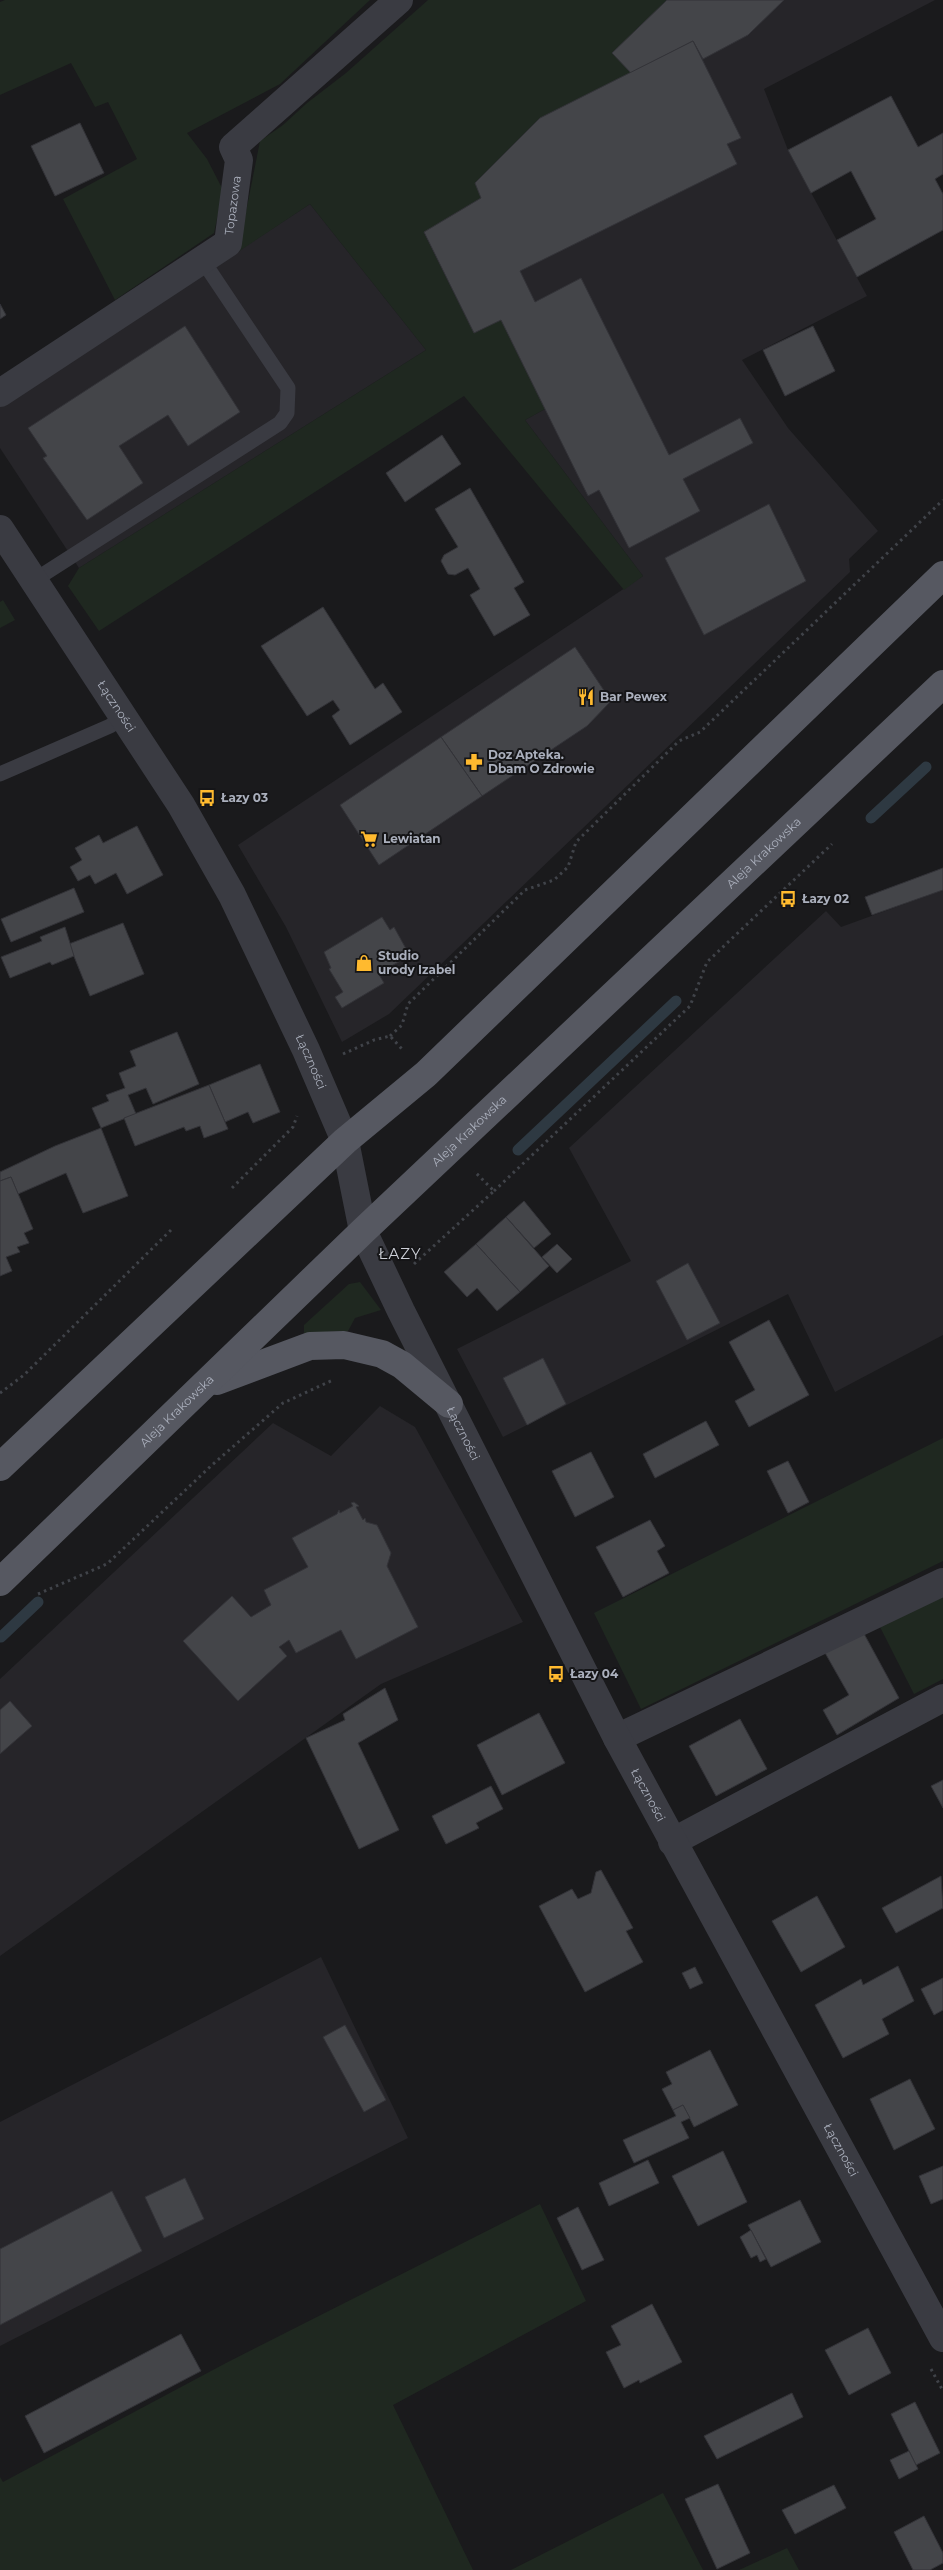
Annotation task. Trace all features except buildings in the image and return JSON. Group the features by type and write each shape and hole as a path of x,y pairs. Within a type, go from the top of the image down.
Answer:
{"main road":[{"path":"0,1467 345,1141 426,1074 943,575"},
{"name":"Aleja Krakowska","path":"0,1582 206,1385 363,1231 943,684"},
{"path":"206,1385 310,1346 344,1345 382,1354 402,1365 449,1404"}],"street":[{"name":"Topazowa","path":"0,393 228,243 239,160 233,147 399,0"},
{"name":"Łączności","path":"0,529 182,805 232,895 306,1050 345,1141 363,1231 617,1738 943,2338"},
{"path":"617,1738 943,1582"},
{"path":"672,1842 943,1698"}],"lane":[{"path":"33,580 280,423 287,414 288,388 203,261"},
{"path":"0,774 110,726 124,717"}],"path":[{"path":"340,1055 374,1040 390,1036 402,1025 408,1004 525,890 554,880 568,867 576,842 680,741 700,732 943,500"},
{"path":"412,1272 415,1264 690,1006 708,962 832,844"},
{"path":"390,1036 406,1054"},
{"path":"232,1188 293,1127 299,1112"},
{"path":"474,1170 494,1191"},
{"path":"0,1393 24,1375 173,1228"},
{"path":"35,1596 107,1564 212,1465 283,1403 335,1380"}],"shaded area":[{"path":"5,0 370,0 280,84 187,133 207,159 223,190 214,233 115,300 63,199 137,159 108,102 95,107 71,63 0,95 0,2"},
{"path":"428,0 667,0 631,73 540,118 475,183 481,198 424,233 474,333 501,320 545,409 525,420 643,576 624,590 464,396 99,631 68,586 79,568 426,350 310,204 238,252 260,141 283,125 307,103 346,73"},
{"path":"667,0 935,0 764,89 788,150 867,296 742,360 788,428 878,531 849,559 850,572 389,1014 342,1042 286,927 238,845 643,576 525,420 545,409 501,320 474,333 424,232 481,198 475,183 540,118 631,72 612,53"},
{"path":"310,204 426,350 79,568 0,448 0,407"},
{"path":"3,600 15,620 0,628 0,602"},
{"path":"943,890 943,1335 835,1392 788,1294 503,1437 457,1349 631,1261 569,1148 826,911 841,927"},
{"path":"360,1282 381,1310 355,1318 348,1331 304,1333 304,1325 349,1284"},
{"path":"380,1406 415,1427 523,1622 381,1684 0,1956 0,1679 273,1423 331,1456"},
{"path":"943,1438 943,1561 641,1709 594,1613"},
{"path":"943,1591 943,1679 914,1694 878,1623"},
{"path":"321,1957 408,2138 0,2346 0,2122"},
{"path":"540,2204 586,2301 393,2405 473,2570 0,2570 0,2477 3,2482 226,2363"},
{"path":"663,2493 703,2570 511,2570"},
{"path":"787,2548 799,2570 739,2570"}],"waterway":[{"path":"871,818 926,767"},
{"path":"518,1150 676,1001"},
{"path":"1,1637 38,1602"}],"place":[{"name":"Bar Pewex","path":"586,697"},
{"name":"Doz Apteka. Dbam O Zdrowie","path":"474,762"},
{"name":"Łazy 03","path":"207,798"},
{"name":"Lewiatan","path":"369,839"},
{"name":"Łazy 02","path":"788,899"},
{"name":"Studio urody Izabel","path":"364,963"},
{"name":"Łazy 04","path":"556,1674"}],"district":[{"name":"ŁAZY","path":"400,1254"}]}
